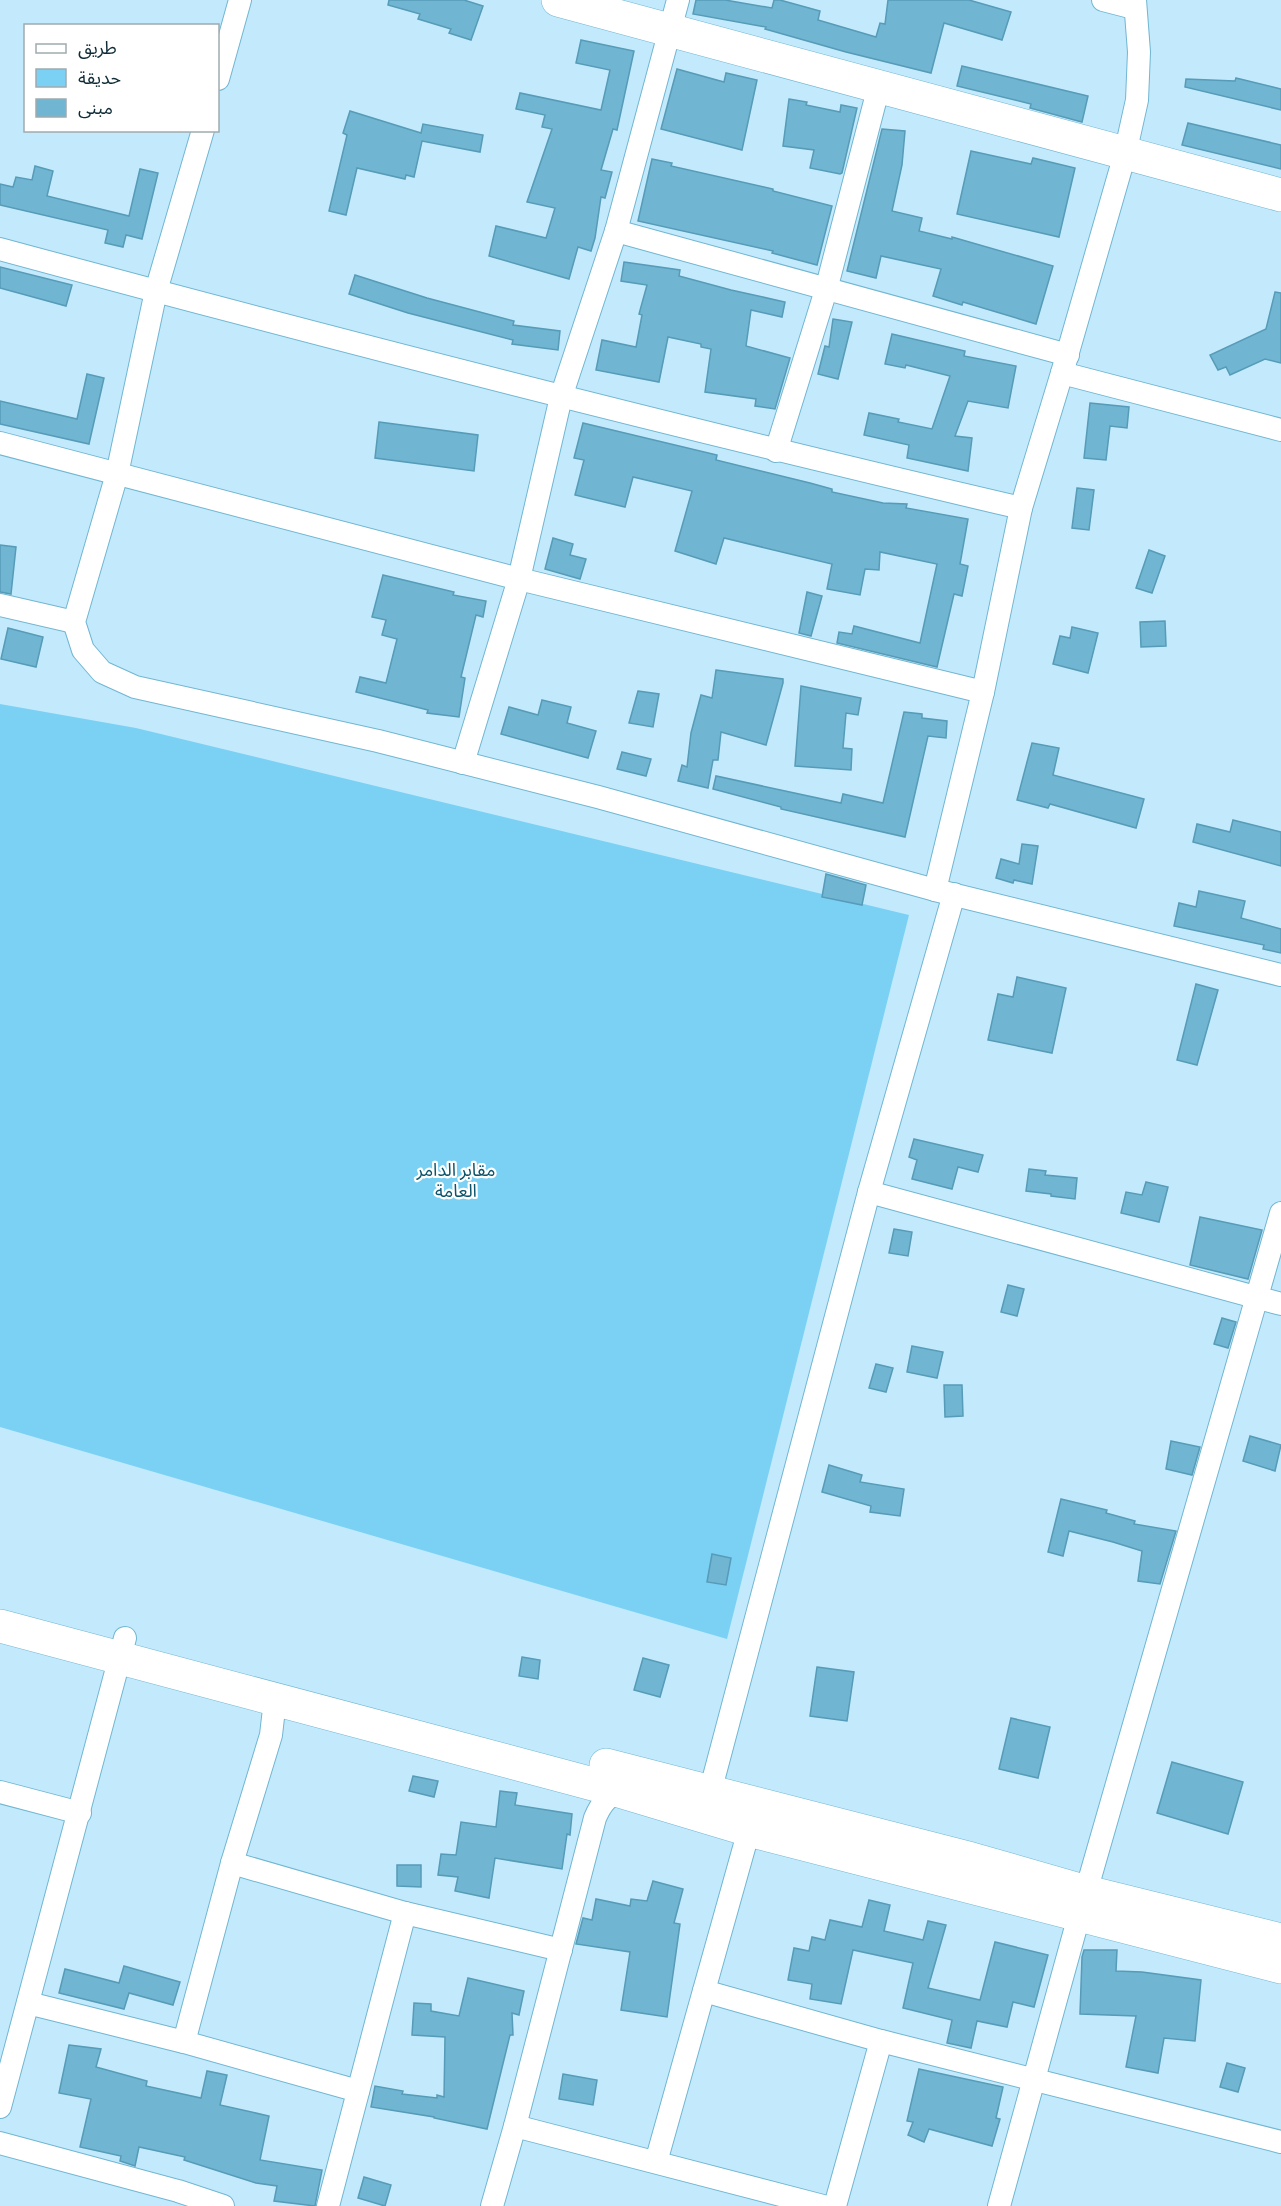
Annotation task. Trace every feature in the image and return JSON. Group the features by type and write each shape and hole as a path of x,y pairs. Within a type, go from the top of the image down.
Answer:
{"main road":[{"path":"558,0 674,15 879,86 1281,195"},
{"path":"0,1605 275,1700 626,1782 710,1792 972,1859 1083,1904 1281,1967"},
{"path":"0,1626 122,1648 626,1782 749,1830 1083,1904 1281,1940"}],"street":[{"path":"219,75 240,0"},
{"path":"710,1792 869,1192 944,892 982,692 1021,508 1125,154 1137,90 1139,52 1134,4 1103,0"},
{"path":"462,763 519,579 561,397 616,231 674,15"},
{"path":"776,451 826,290 879,86"},
{"path":"202,132 156,291 117,474 74,622 83,650 102,672 135,687 378,741 598,797 944,892 1281,975"},
{"path":"616,231 826,290 1281,430"},
{"path":"0,249 561,397 776,451 1021,508"},
{"path":"0,443 519,579 982,692"},
{"path":"0,605 74,622"},
{"path":"869,1192 1281,1304"},
{"path":"999,2206 1281,1213"},
{"path":"0,2108 122,1648"},
{"path":"184,2042 232,1863 271,1735 275,1700"},
{"path":"492,2206 595,1818 608,1798 626,1782"},
{"path":"0,1792 80,1813"},
{"path":"656,2162 749,1830"},
{"path":"232,1863 405,1913 561,1950"},
{"path":"328,2206 405,1913"},
{"path":"704,1991 881,2041 1281,2142"},
{"path":"28,2003 184,2042 358,2091"},
{"path":"835,2206 881,2041"},
{"path":"515,2126 822,2206"},
{"path":"0,2143 176,2198 223,2206"}],"green space":[{"name":"مقابر الدامر العامة","path":"0,704 136,728 909,915 727,1639 0,1427"}],"building":[{"path":"389,0 464,0 483,6 471,40 449,33 451,29 418,19 420,14 388,5"},
{"path":"696,0 725,0 772,8 774,0 780,0 820,11 818,20 876,37 880,23 885,24 888,0 969,0 1011,12 1002,40 944,23 931,73 846,52 765,29 766,27 693,14"},
{"path":"581,40 634,51 617,130 613,129 601,170 612,172 605,198 601,197 595,238 591,251 578,247 569,279 489,256 496,226 546,238 555,208 527,202 552,129 542,127 545,115 516,109 520,93 601,110 610,70 576,63"},
{"path":"962,66 1088,96 1082,122 1030,108 1031,104 957,86"},
{"path":"677,69 724,82 726,73 757,80 742,150 661,129"},
{"path":"1236,78 1281,89 1281,110 1185,87 1186,79 1235,81"},
{"path":"789,99 840,112 841,105 857,108 842,173 810,168 814,150 783,146"},
{"path":"350,111 421,133 423,124 483,135 480,152 422,141 414,177 406,175 405,179 357,168 346,215 329,211 347,135 343,133"},
{"path":"1188,123 1281,145 1281,169 1182,145"},
{"path":"882,129 905,131 902,165 892,211 922,218 919,231 952,239 952,237 1053,266 1036,324 963,302 962,305 933,296 941,269 881,256 876,278 847,271"},
{"path":"971,151 1031,164 1033,158 1075,168 1059,237 957,214"},
{"path":"652,159 672,163 671,166 773,189 773,191 832,206 817,265 772,253 773,251 638,221"},
{"path":"35,166 53,171 47,196 129,216 140,169 158,173 142,239 126,235 123,247 105,243 108,230 0,205 0,184 13,187 16,177 32,180"},
{"path":"624,262 680,270 679,276 785,302 782,317 751,310 746,346 790,358 775,409 755,406 756,399 705,392 711,349 701,347 701,344 668,337 659,382 596,370 602,340 636,347 642,315 639,314 647,285 621,281"},
{"path":"0,267 72,285 66,306 0,288"},
{"path":"355,275 427,298 514,321 513,325 560,331 558,350 512,344 513,340 408,313 349,294"},
{"path":"1275,292 1281,293 1281,363 1265,359 1230,375 1226,367 1218,370 1210,355 1266,329"},
{"path":"833,319 852,322 838,379 818,374 825,346 829,347"},
{"path":"892,334 965,351 964,356 1016,366 1008,408 968,401 955,436 972,438 968,471 907,458 909,445 864,435 869,413 932,429 950,376 906,365 905,368 885,364"},
{"path":"87,374 104,378 89,444 0,424 0,401 77,419"},
{"path":"1090,403 1129,407 1127,428 1110,426 1106,460 1084,458"},
{"path":"379,422 478,435 474,471 375,458"},
{"path":"583,423 717,455 716,460 832,489 832,492 883,503 907,504 906,508 968,519 960,564 968,566 962,596 954,594 937,667 837,643 839,632 852,634 854,626 920,643 937,564 880,552 879,570 865,569 860,595 827,589 832,564 724,538 716,564 675,551 692,491 633,477 625,507 575,495 584,460 574,458"},
{"path":"1077,488 1094,490 1089,530 1072,528"},
{"path":"553,538 573,544 570,555 586,559 580,579 545,569"},
{"path":"0,545 16,547 11,594 0,592"},
{"path":"1149,550 1165,556 1152,593 1136,588"},
{"path":"383,575 454,592 453,595 486,601 483,617 476,615 461,677 465,678 459,717 427,713 428,710 356,692 360,677 386,683 397,639 382,635 386,620 372,617"},
{"path":"807,592 822,596 811,636 799,633"},
{"path":"1165,621 1166,646 1141,647 1140,622"},
{"path":"1072,627 1098,633 1088,673 1053,664 1060,636 1070,638"},
{"path":"8,628 43,637 36,667 1,659"},
{"path":"716,670 783,679 783,683 766,745 721,732 718,760 713,760 708,788 678,781 682,765 687,767 691,733 701,695 712,698"},
{"path":"801,686 861,698 858,715 846,713 843,748 852,749 851,770 795,766"},
{"path":"638,691 659,694 653,727 629,723"},
{"path":"542,700 571,707 567,723 596,731 588,758 501,734 509,707 538,715"},
{"path":"904,712 922,714 922,718 947,721 946,738 928,736 905,837 781,809 781,807 713,789 716,776 841,803 843,794 883,803"},
{"path":"1032,743 1059,748 1053,775 1144,799 1136,828 1050,804 1048,808 1017,800"},
{"path":"622,752 651,759 646,776 617,769"},
{"path":"1233,820 1281,832 1281,866 1193,842 1197,824 1230,832"},
{"path":"1022,844 1038,846 1032,884 1014,880 1013,883 996,878 1001,859 1019,864"},
{"path":"826,874 866,885 862,905 822,897"},
{"path":"1199,891 1245,901 1241,918 1281,929 1281,953 1263,949 1264,945 1174,926 1179,903 1196,907"},
{"path":"1017,977 1066,988 1052,1053 988,1040 998,994 1013,997"},
{"path":"1196,984 1218,990 1197,1065 1177,1060"},
{"path":"914,1139 983,1155 978,1172 958,1167 952,1189 912,1179 917,1160 909,1157"},
{"path":"1029,1169 1046,1171 1045,1175 1077,1178 1075,1199 1026,1191"},
{"path":"1146,1182 1168,1187 1159,1222 1121,1213 1126,1192 1142,1195"},
{"path":"1200,1217 1262,1230 1248,1279 1190,1265"},
{"path":"894,1229 912,1232 908,1256 889,1253"},
{"path":"1008,1285 1024,1289 1017,1316 1001,1312"},
{"path":"1222,1318 1236,1322 1228,1348 1214,1344"},
{"path":"912,1346 943,1352 937,1378 907,1372"},
{"path":"876,1364 893,1368 886,1392 869,1388"},
{"path":"944,1385 962,1385 963,1416 945,1417"},
{"path":"1250,1436 1281,1445 1275,1471 1243,1461"},
{"path":"1171,1441 1200,1447 1192,1475 1166,1469"},
{"path":"829,1465 862,1475 860,1482 904,1489 900,1516 870,1512 871,1506 822,1492"},
{"path":"1061,1499 1107,1510 1106,1513 1135,1521 1134,1524 1176,1531 1160,1584 1138,1581 1142,1551 1113,1542 1069,1531 1063,1556 1048,1552"},
{"path":"712,1554 731,1558 726,1585 707,1582"},
{"path":"522,1657 540,1660 538,1679 519,1676"},
{"path":"643,1658 669,1665 660,1697 634,1690"},
{"path":"817,1667 854,1672 847,1721 810,1716"},
{"path":"1011,1718 1050,1727 1038,1778 999,1769"},
{"path":"1172,1762 1243,1782 1228,1834 1157,1813"},
{"path":"413,1776 438,1781 434,1797 409,1791"},
{"path":"500,1791 517,1793 515,1805 572,1814 562,1869 495,1858 489,1898 455,1891 458,1877 438,1875 441,1854 456,1855 461,1822 496,1827"},
{"path":"397,1865 421,1865 421,1887 397,1886"},
{"path":"653,1881 683,1889 674,1923 680,1924 667,2017 621,2010 630,1952 576,1944 583,1918 592,1920 596,1899 630,1906 631,1899 647,1901"},
{"path":"869,1900 890,1905 884,1931 923,1940 928,1921 946,1925 928,1988 980,2000 995,1942 1048,1955 1034,2007 1013,2002 1007,2027 977,2021 971,2048 947,2043 952,2020 903,2008 913,1963 853,1950 841,2004 810,1999 812,1984 788,1980 794,1948 809,1951 812,1937 825,1940 830,1920 862,1927"},
{"path":"1084,1950 1117,1950 1116,1971 1201,1980 1195,2041 1164,2038 1158,2073 1126,2067 1136,2016 1080,2014"},
{"path":"124,1966 180,1982 173,2005 129,1993 124,2009 59,1993 65,1969 119,1983"},
{"path":"468,1978 524,1991 519,2015 512,2013 513,2035 510,2035 487,2129 434,2117 371,2107 375,2086 403,2091 402,2094 444,2097 445,2037 412,2035 414,2003 431,2004 431,2011 459,2016"},
{"path":"69,2045 101,2049 96,2067 147,2081 146,2086 201,2098 207,2071 227,2075 220,2105 269,2116 260,2160 322,2170 315,2206 274,2201 277,2186 256,2183 184,2160 185,2157 139,2147 135,2166 120,2161 121,2156 80,2147 91,2099 59,2093"},
{"path":"1227,2063 1245,2068 1238,2092 1220,2087"},
{"path":"919,2069 1003,2087 996,2118 1000,2119 992,2146 929,2129 924,2142 908,2135 913,2122 907,2121"},
{"path":"563,2074 597,2080 593,2105 559,2099"},
{"path":"364,2177 391,2185 385,2206 358,2198"}]}
